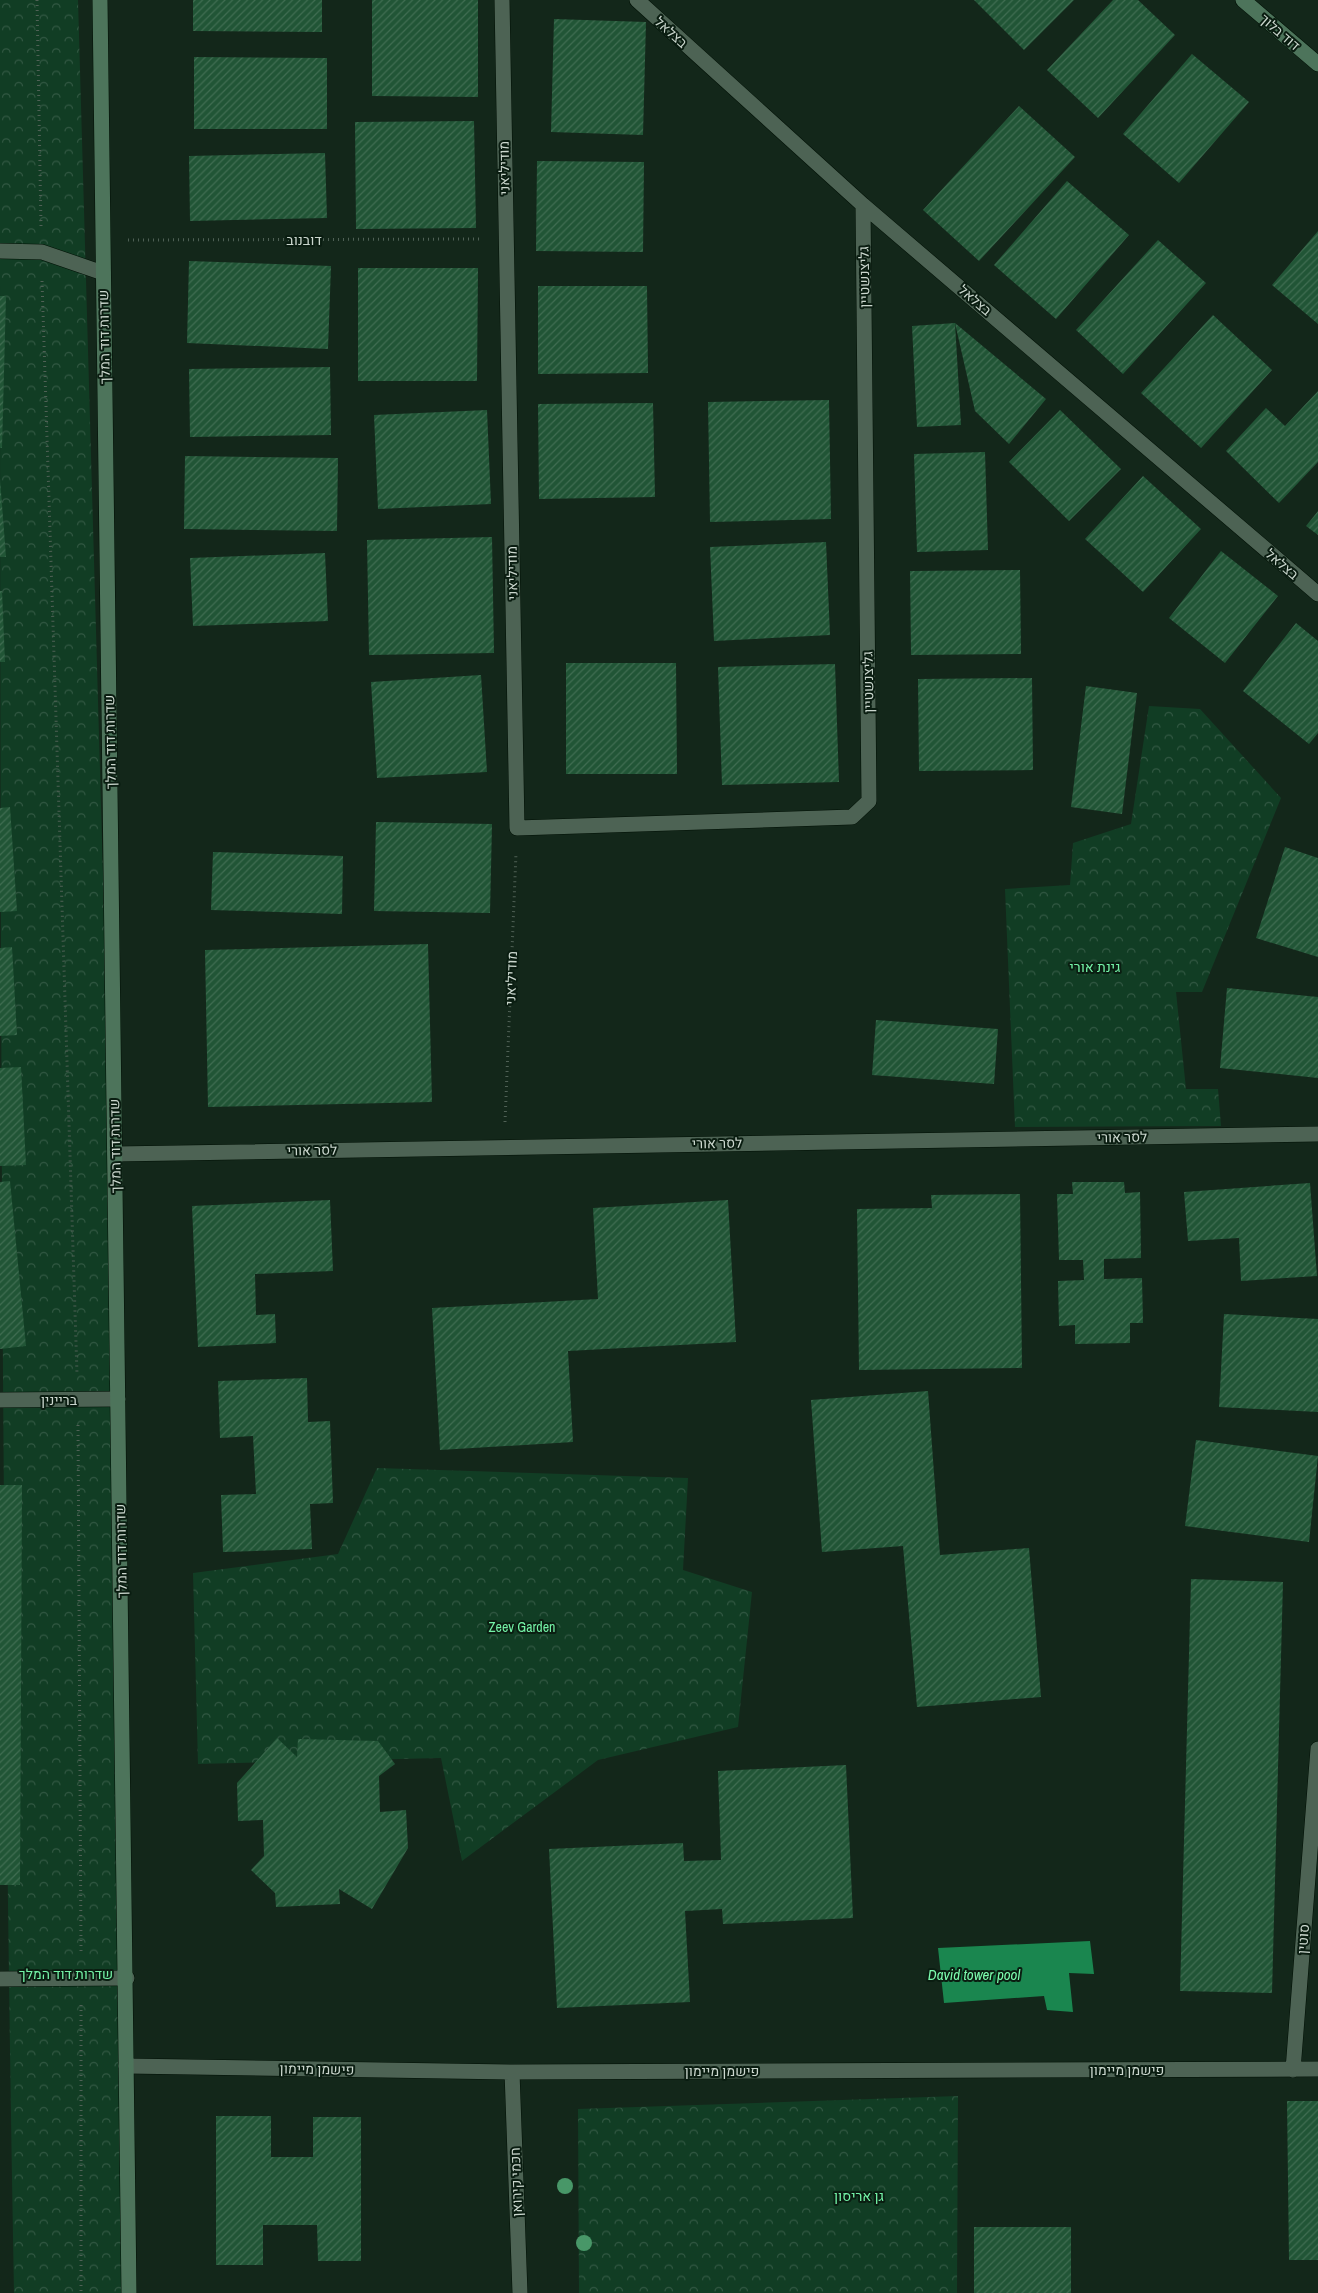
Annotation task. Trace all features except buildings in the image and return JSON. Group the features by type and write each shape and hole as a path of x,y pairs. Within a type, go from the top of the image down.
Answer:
{"street":[{"name":"שדרות דוד המלך","path":"100,0 127,1978 126,2066 129,2293"},
{"name":"מודיליאני","path":"502,0 517,828"},
{"name":"בצלאל","path":"637,0 864,205 1318,594"},
{"name":"דוד בלוך","path":"1243,0 1318,64"},
{"name":"גליצנשטיין","path":"517,828 852,817 869,800 864,205"},
{"path":"0,251 42,252 103,273"},
{"name":"לסר אורי","path":"115,1154 504,1146 1318,1134"},
{"name":"בריינין","path":"0,1400 78,1401 118,1399"},
{"name":"סוטין","path":"1293,2070 1318,1749"},
{"path":"0,1978 127,1978"},
{"name":"פישמן מיימון","path":"126,2066 512,2072 1318,2069"},
{"name":"חכמי קירואן","path":"512,2072 520,2293"}],"path":[{"path":"36,0 42,252 78,1401 81,2293"},
{"name":"דובנוב","path":"103,240 505,239"},
{"name":"מודיליאני","path":"504,1146 517,828"}],"green space":[{"name":"שדרות דוד המלך","path":"0,0 78,0 119,1437 129,2293 14,2293 3,1433"},
{"name":"גינת אורי","path":"1149,706 1200,709 1281,798 1202,992 1176,992 1186,1089 1218,1089 1221,1126 1015,1127 1005,889 1070,885 1073,843 1131,824"},
{"name":"Zeev Garden","path":"377,1468 688,1478 683,1570 752,1592 738,1727 598,1760 462,1861 441,1758 198,1764 193,1573 338,1554"},
{"name":"גן אריסון","path":"958,2096 957,2293 579,2293 578,2109"}],"water":[{"name":"David tower pool","path":"1090,1941 1094,1974 1069,1973 1073,2012 1047,2010 1044,1996 944,2003 938,1948"}]}
